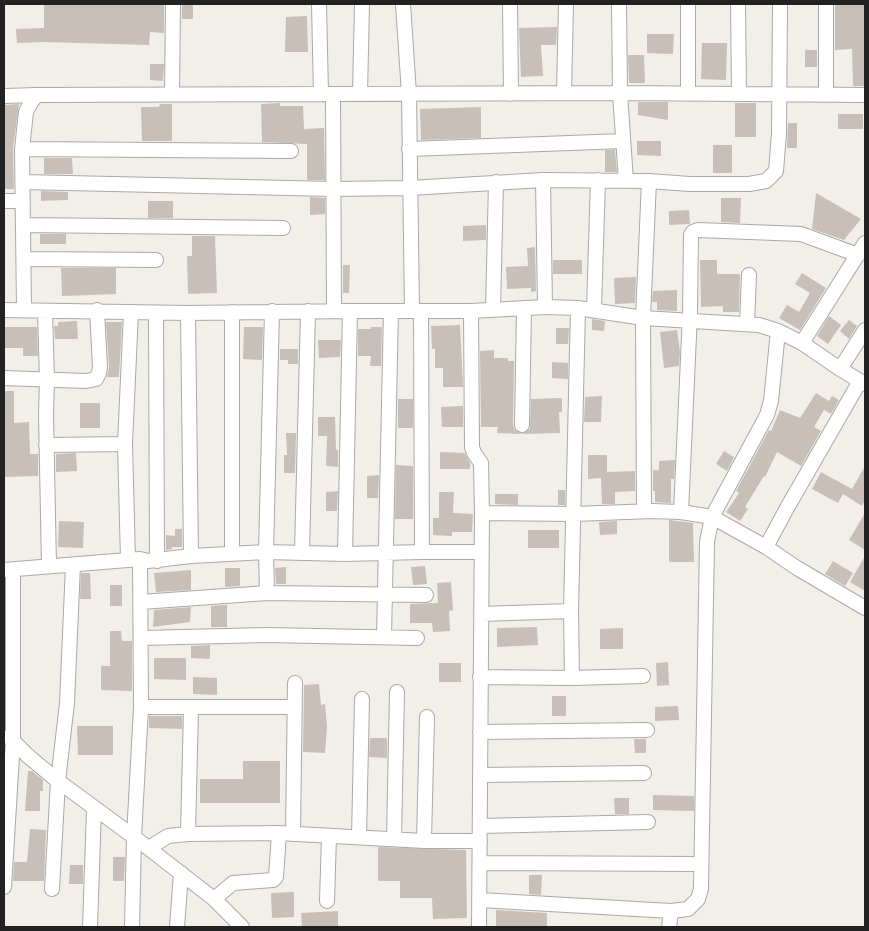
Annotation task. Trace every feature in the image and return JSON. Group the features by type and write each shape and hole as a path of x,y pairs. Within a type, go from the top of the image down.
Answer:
{"street":[{"path":"172,94 173,4"},
{"path":"319,4 333,189 334,311"},
{"path":"360,94 362,4"},
{"path":"403,4 417,311 422,552"},
{"path":"510,4 511,94"},
{"path":"564,93 566,4"},
{"path":"619,4 620,93 626,181"},
{"path":"688,4 688,94"},
{"path":"738,4 739,94"},
{"path":"23,182 333,189 410,188 543,180 648,181 690,184 748,184 766,181 776,171 779,133 780,4"},
{"path":"826,4 826,95"},
{"path":"4,96 564,93 865,95"},
{"path":"24,310 22,149 26,112 37,95"},
{"path":"409,149 623,141"},
{"path":"22,149 291,150"},
{"path":"543,180 545,307"},
{"path":"594,309 598,180"},
{"path":"644,511 643,318 648,181"},
{"path":"493,310 496,182"},
{"path":"4,202 23,201"},
{"path":"24,226 283,228"},
{"path":"681,512 691,235 693,232 698,230 801,234 862,249 802,343"},
{"path":"24,259 156,260"},
{"path":"747,324 749,275"},
{"path":"4,310 98,310 188,313 308,311 471,312 545,307 594,309 643,318 747,324 778,331 802,343 863,382 787,508 766,547"},
{"path":"522,425 524,308"},
{"path":"572,678 571,612 578,308"},
{"path":"4,378 86,382 96,379 100,367 98,310"},
{"path":"45,311 48,566"},
{"path":"302,552 308,311"},
{"path":"344,554 350,311"},
{"path":"384,637 391,311"},
{"path":"131,312 125,444 134,560 141,602 142,638 132,927"},
{"path":"156,312 157,560"},
{"path":"232,312 232,554"},
{"path":"266,593 272,312"},
{"path":"471,312 472,447 481,462 482,513 479,927"},
{"path":"188,313 191,556"},
{"path":"840,369 865,330"},
{"path":"480,900 671,911 688,909 698,899 701,889 706,559 712,517 767,415 771,401 778,331"},
{"path":"46,445 125,444"},
{"path":"482,513 574,514 644,511 681,512 712,517 766,547 797,568 865,608"},
{"path":"4,887 8,736 8,570 266,552 344,554 481,552"},
{"path":"52,889 58,781 67,703 73,565"},
{"path":"141,602 266,593 426,595"},
{"path":"481,614 571,612"},
{"path":"142,638 267,635 417,638"},
{"path":"480,677 572,678 643,676"},
{"path":"214,899 233,883 273,880 276,877 286,834 295,683"},
{"path":"394,839 397,692"},
{"path":"359,837 362,698"},
{"path":"141,708 295,707"},
{"path":"188,834 191,708"},
{"path":"424,841 427,716"},
{"path":"480,732 646,730"},
{"path":"8,736 58,781 134,836 214,899 242,927"},
{"path":"481,775 644,773"},
{"path":"90,927 94,808"},
{"path":"481,826 648,822"},
{"path":"149,848 168,836 188,834 286,834 424,841 480,840"},
{"path":"327,901 329,836"},
{"path":"480,863 701,864"},
{"path":"177,927 181,873"},
{"path":"669,927 671,911"}],"building":[{"path":"44,4 164,4 164,33 150,32 149,45 17,43 16,29 44,28"},
{"path":"182,4 193,4 193,19 182,19"},
{"path":"835,4 865,4 865,86 853,86 852,49 835,50"},
{"path":"307,16 308,52 285,52 286,17"},
{"path":"557,27 556,45 541,45 543,76 521,77 519,28"},
{"path":"647,34 674,34 673,54 647,53"},
{"path":"702,43 727,43 726,80 701,79"},
{"path":"805,50 817,50 817,67 805,67"},
{"path":"628,55 644,55 645,83 629,83"},
{"path":"150,64 164,64 163,81 150,80"},
{"path":"638,102 668,102 668,120 638,115"},
{"path":"280,103 280,106 303,106 304,129 324,128 325,180 307,180 307,144 262,142 261,104"},
{"path":"735,103 756,103 756,137 735,137"},
{"path":"19,104 13,148 14,189 4,189 4,105"},
{"path":"160,104 172,104 172,141 142,141 141,107 159,107"},
{"path":"481,107 481,138 421,140 420,109"},
{"path":"838,114 863,114 863,129 838,129"},
{"path":"788,123 797,123 797,148 787,148"},
{"path":"637,141 661,141 661,156 637,155"},
{"path":"713,145 732,145 732,173 713,173"},
{"path":"605,150 615,150 617,172 605,172"},
{"path":"44,158 72,158 73,174 44,174"},
{"path":"41,191 68,192 68,200 41,201"},
{"path":"816,193 861,219 844,240 812,229"},
{"path":"310,197 325,198 325,214 310,215"},
{"path":"721,198 741,198 740,223 721,222"},
{"path":"148,201 173,201 173,218 148,218"},
{"path":"689,210 690,224 669,225 669,211"},
{"path":"486,225 486,240 463,241 463,226"},
{"path":"40,234 66,234 66,244 40,244"},
{"path":"192,236 215,236 217,293 188,294 187,256 192,256"},
{"path":"535,247 536,291 531,292 531,288 507,289 506,267 528,266 527,248"},
{"path":"553,260 582,260 582,274 553,274"},
{"path":"700,260 717,260 717,274 740,274 739,312 723,312 723,306 701,307"},
{"path":"343,265 350,265 349,293 343,293"},
{"path":"61,268 116,268 116,294 62,296"},
{"path":"802,273 826,288 800,330 779,318 787,305 799,312 810,293 795,284"},
{"path":"636,277 635,303 615,304 614,278"},
{"path":"677,290 677,311 657,310 657,302 652,302 653,291"},
{"path":"829,316 841,325 828,344 817,336"},
{"path":"592,319 605,321 604,331 592,330"},
{"path":"849,320 857,326 849,339 840,331"},
{"path":"77,321 78,339 55,339 54,326 58,326 58,322"},
{"path":"106,322 122,322 119,377 107,377 109,367"},
{"path":"460,325 463,387 443,387 443,368 435,368 435,349 432,349 431,326"},
{"path":"4,327 37,327 38,356 23,356 23,348 4,348"},
{"path":"244,327 263,327 262,360 243,359"},
{"path":"371,327 382,327 381,366 370,366 371,356 358,356 358,329 371,329"},
{"path":"556,328 569,328 568,344 556,344"},
{"path":"677,330 680,352 679,366 664,368 660,332"},
{"path":"318,340 341,340 340,357 319,358"},
{"path":"280,349 298,349 298,364 288,364 288,360 280,360"},
{"path":"494,350 494,358 508,358 508,361 514,361 513,425 515,430 522,434 497,433 498,427 481,427 480,351"},
{"path":"552,362 568,363 568,379 552,378"},
{"path":"4,391 14,391 14,423 29,422 30,454 38,454 38,476 4,477"},
{"path":"816,393 829,401 832,396 839,400 831,414 824,410 814,427 821,431 801,466 777,452 765,477 745,507 748,509 740,521 726,512 739,493 736,491 769,430 771,431 780,410 800,418"},
{"path":"602,396 601,422 584,422 585,397"},
{"path":"562,398 562,412 559,412 560,433 522,434 530,429 531,399"},
{"path":"398,399 413,399 413,428 398,428"},
{"path":"80,403 100,403 100,428 80,428"},
{"path":"463,406 463,427 442,427 441,407"},
{"path":"318,417 335,417 338,467 326,466 327,436 318,436"},
{"path":"286,433 296,433 295,473 284,473 284,455 287,455"},
{"path":"724,451 734,457 727,471 716,464"},
{"path":"440,452 465,453 470,463 470,469 440,469"},
{"path":"76,453 77,471 56,472 56,454"},
{"path":"588,455 607,455 607,472 635,471 635,491 615,492 615,504 602,504 601,478 588,479"},
{"path":"675,460 674,479 671,479 671,503 655,502 653,470 659,470 659,461"},
{"path":"396,465 413,466 413,519 395,519"},
{"path":"865,466 865,500 862,506 843,494 838,503 812,489 821,472 852,489"},
{"path":"379,475 378,498 367,498 367,476"},
{"path":"558,490 565,490 565,505 558,505"},
{"path":"338,491 337,511 326,511 326,492"},
{"path":"439,492 454,492 453,513 473,514 472,532 452,532 452,536 433,535 433,518 439,518"},
{"path":"495,494 518,494 518,505 495,504"},
{"path":"865,513 865,550 849,540"},
{"path":"669,520 693,523 694,562 669,562"},
{"path":"59,521 84,522 83,548 58,547"},
{"path":"617,521 617,534 600,535 599,522"},
{"path":"175,529 182,529 182,547 172,547 172,549 166,550 166,535 175,536"},
{"path":"528,530 559,530 559,548 528,548"},
{"path":"865,556 865,591 850,582"},
{"path":"833,561 853,573 845,586 825,574"},
{"path":"425,566 427,584 413,585 411,567"},
{"path":"286,567 286,584 276,584 275,568"},
{"path":"225,568 240,568 240,586 225,587"},
{"path":"191,570 191,590 156,592 154,573"},
{"path":"81,573 90,573 91,599 80,599"},
{"path":"451,582 453,610 449,611 450,631 433,632 432,623 410,623 410,604 438,603 437,583"},
{"path":"110,585 122,585 122,606 110,606"},
{"path":"227,605 227,627 211,627 211,606"},
{"path":"191,607 190,622 153,627 154,610"},
{"path":"537,627 538,645 497,647 497,628"},
{"path":"623,628 623,649 600,649 600,629"},
{"path":"110,631 121,631 122,641 132,641 132,691 101,690 101,666 110,666"},
{"path":"210,645 210,659 191,658 191,646"},
{"path":"154,658 186,658 186,680 154,679"},
{"path":"668,662 669,685 657,686 656,663"},
{"path":"439,663 461,663 461,682 439,682"},
{"path":"193,677 217,678 217,695 193,694"},
{"path":"319,684 321,705 325,704 327,727 325,753 303,752 304,685"},
{"path":"552,696 566,696 566,716 552,716"},
{"path":"678,706 679,720 655,721 655,707"},
{"path":"149,716 182,716 182,729 149,728"},
{"path":"77,726 113,726 113,755 78,755"},
{"path":"370,738 387,738 387,758 369,757"},
{"path":"634,739 646,739 646,753 635,753"},
{"path":"243,761 280,761 280,803 200,803 200,779 243,779"},
{"path":"28,771 32,771 43,780 43,791 40,791 40,811 25,811"},
{"path":"653,795 694,796 694,811 653,810"},
{"path":"614,798 629,798 629,814 615,814"},
{"path":"30,829 46,830 44,881 13,881 14,862 27,862"},
{"path":"378,847 466,850 467,918 433,919 432,898 400,898 400,881 378,881"},
{"path":"113,857 125,857 124,881 113,881"},
{"path":"70,865 83,865 83,884 69,884"},
{"path":"529,875 542,875 541,895 529,894"},
{"path":"294,892 294,917 272,918 271,893"},
{"path":"496,910 547,913 547,927 496,927"},
{"path":"338,911 338,927 302,927 301,913"}]}
